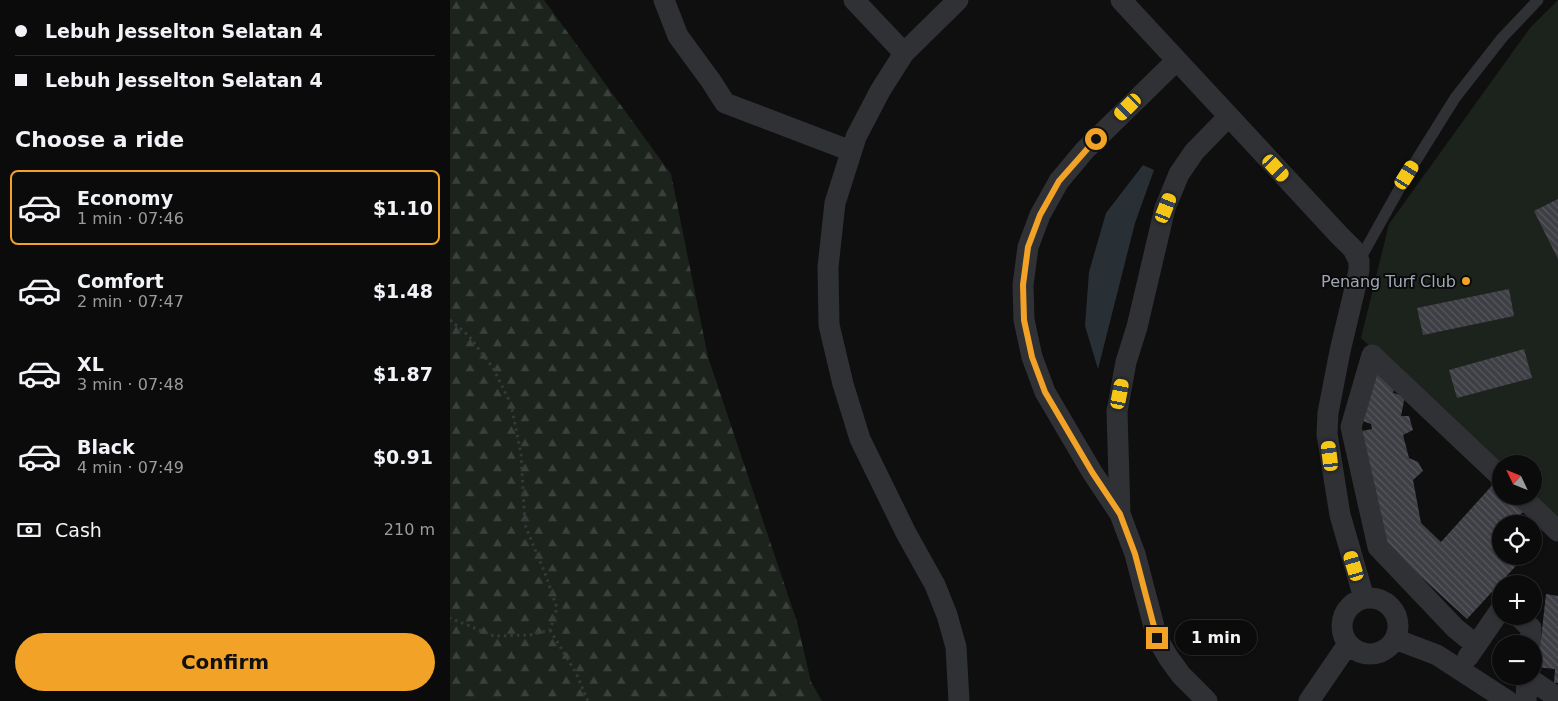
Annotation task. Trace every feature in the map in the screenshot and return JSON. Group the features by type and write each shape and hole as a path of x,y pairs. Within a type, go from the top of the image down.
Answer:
{"street":[{"path":"664,0 678,36 725,103 852,150"},
{"path":"854,0 904,53"},
{"path":"958,0 904,53 880,91 856,137 835,203 828,267 829,325 843,384 860,439 906,533 935,585 947,614 956,647 959,701"},
{"path":"1121,0 1340,235 1353,250 1359,261 1356,284 1328,413 1327,434 1340,515 1364,598"},
{"path":"1176,61 1085,150 1059,181 1040,215 1028,247 1023,285 1024,320 1032,357 1045,392 1092,472 1120,514 1135,554 1157,638 1168,657 1206,701"},
{"path":"1120,514 1117,410 1126,362 1137,327 1166,208 1179,174 1194,152 1228,117"},
{"path":"1476,645 1455,628 1378,547 1351,427 1372,356 1492,469"},
{"path":"1531,505 1558,531"},
{"path":"1364,598 1382,600 1396,612 1398,630 1395,639 1390,647 1382,652 1364,654 1355,650 1343,636 1343,617 1348,608 1364,598"},
{"path":"1459,669 1492,622"},
{"path":"1395,639 1437,655 1508,701"},
{"path":"1309,701 1348,644"},
{"path":"1526,701 1527,685"},
{"path":"1539,685 1558,698"}],"lane":[{"path":"1359,261 1407,175 1455,98 1502,38 1538,0"}],"path":[{"path":"450,320 469,336 493,368 511,404 521,454 525,525 557,608 550,630 576,673 588,701"},
{"path":"450,618 494,636 530,635 550,630"}],"green space":[{"path":"450,0 544,0 671,174 708,357 797,622 811,682 822,701 450,701"},
{"name":"Penang Turf Club","path":"1558,0 1558,523 1542,505 1542,455 1492,455 1492,462 1361,338 1389,224 1530,28"}],"shaded area":[{"path":"1143,165 1154,170 1135,223 1098,369 1085,326 1089,272 1106,213"}],"building":[{"path":"1558,199 1558,259 1534,211"},
{"path":"1509,289 1514,316 1423,335 1417,308"},
{"path":"1524,349 1532,378 1457,398 1449,370"},
{"path":"1376,368 1395,385 1393,393 1405,396 1401,416 1409,416 1413,430 1403,435 1409,458 1418,462 1423,471 1413,480 1421,523 1441,542 1492,486 1492,505 1520,505 1524,511 1520,515 1492,515 1492,565 1517,565 1508,575 1492,575 1492,592 1467,619 1384,543 1357,432 1372,429 1371,424 1360,420"},
{"path":"1546,594 1558,596 1558,683 1554,683 1555,669 1542,668 1541,635"}],"place":[{"name":"Penang Turf Club","path":"1466,281"}],"route":[{"path":"1096,139 1059,181 1040,215 1028,247 1023,285 1024,320 1032,357 1045,392 1092,472 1120,514 1135,554 1157,638"}]}
